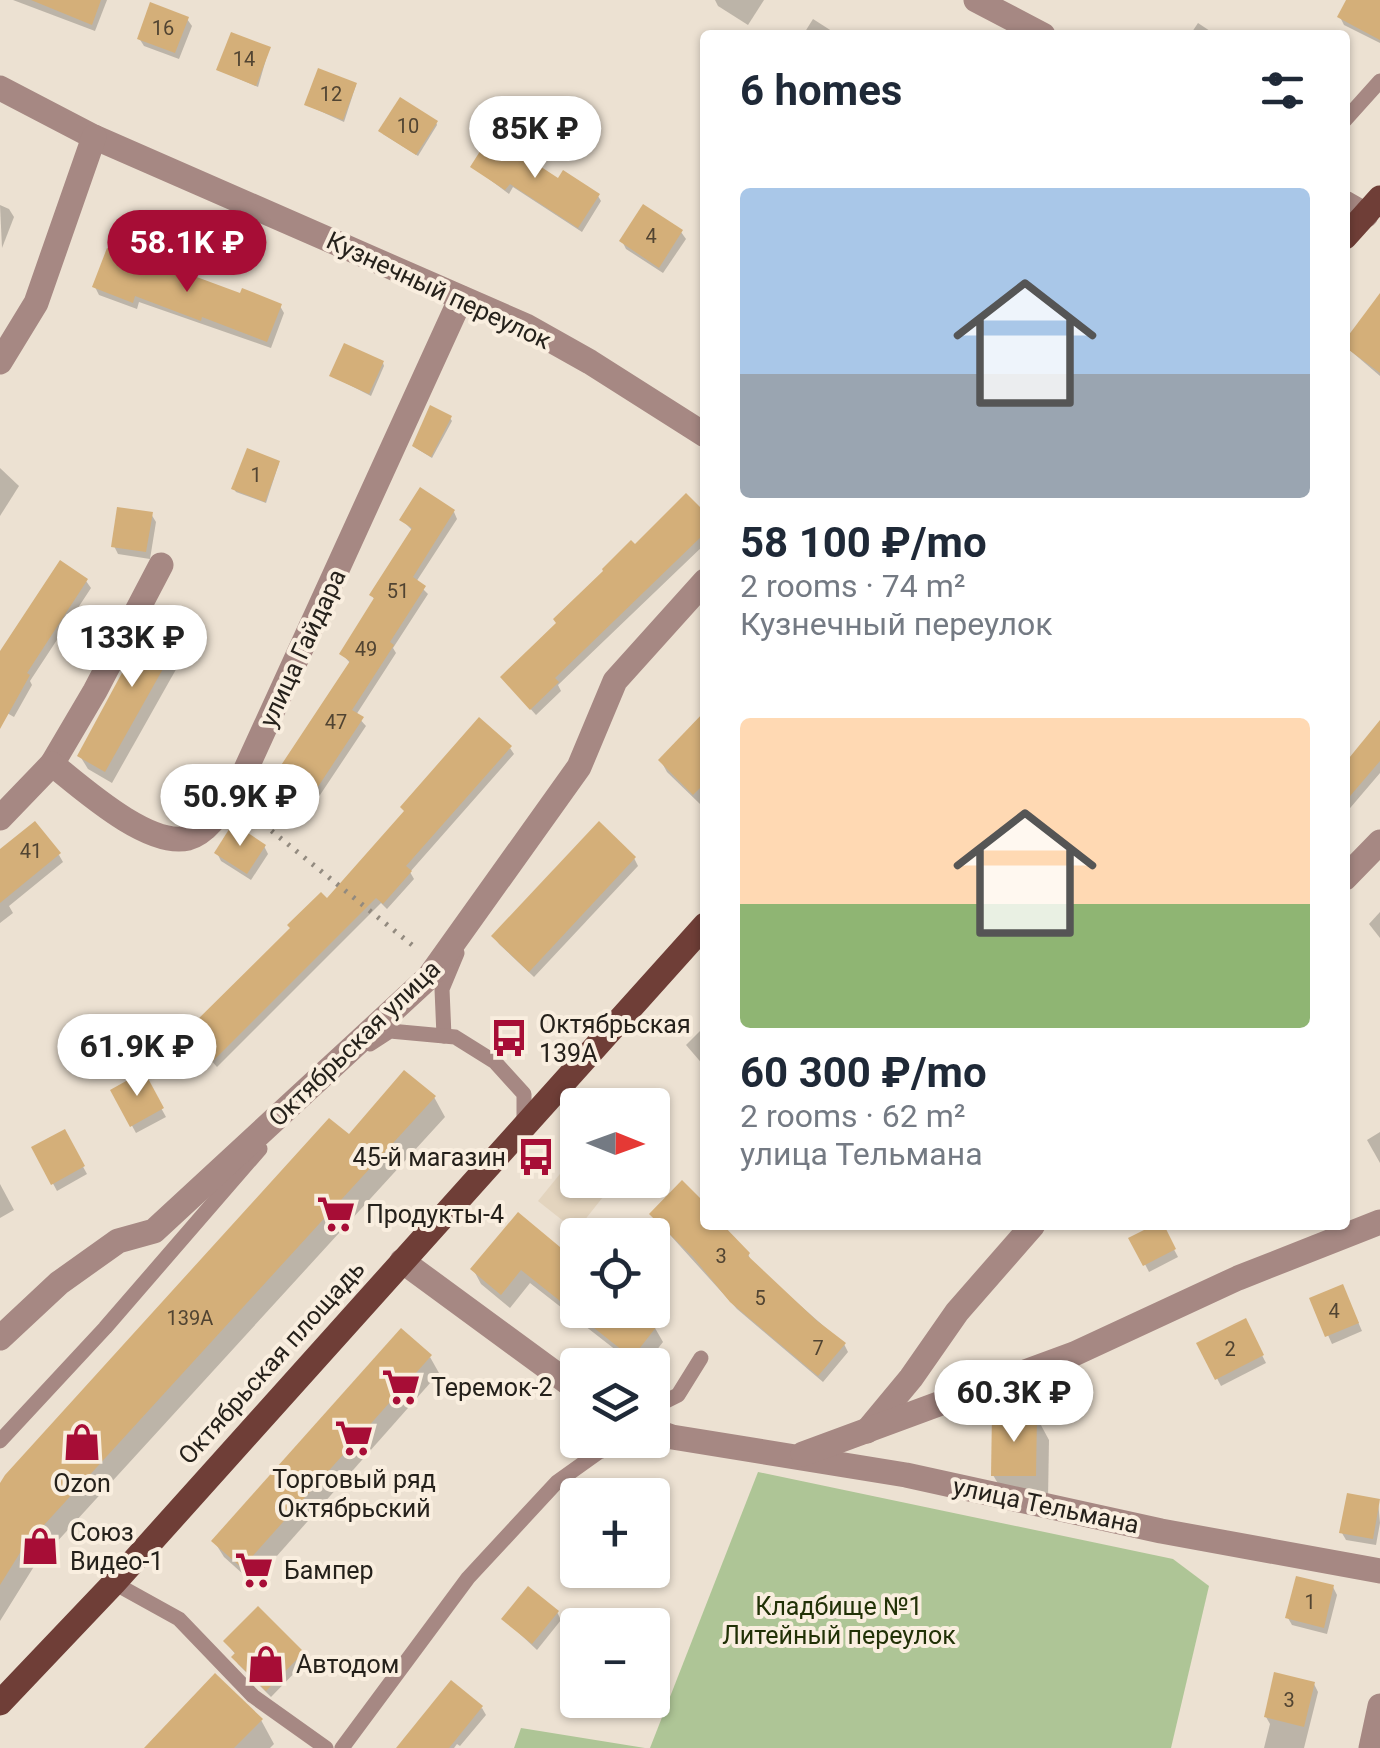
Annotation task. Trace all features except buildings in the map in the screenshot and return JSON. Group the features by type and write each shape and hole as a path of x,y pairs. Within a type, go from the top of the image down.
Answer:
{"main road":[{"path":"1350,229 1364,206"},
{"name":"Октябрьская площадь","path":"3,1694 114,1583 700,931"}],"street":[{"path":"976,0 1033,30"},
{"name":"Кузнечный переулок","path":"0,88 94,137 526,326 700,432"},
{"path":"0,362 36,303 94,137"},
{"name":"улица Гайдара","path":"52,764 107,808 161,836 188,838 207,826 241,780 462,298"},
{"path":"0,818 52,764 161,565"},
{"name":"Октябрьская улица","path":"0,1338 59,1283 118,1241 154,1230 430,977 579,767 614,681 700,586"},
{"path":"1350,873 1380,842"},
{"path":"798,1456 1074,1354 1238,1278 1380,1222"},
{"path":"865,1433 911,1378 957,1312 1029,1230"},
{"path":"402,1261 560,1377"},
{"name":"улица Тельмана","path":"670,1439 906,1475 1254,1550 1380,1571"},
{"path":"1371,1748 1380,1706"}],"lane":[{"path":"1350,114 1380,81"},
{"path":"444,1036 442,989 469,922"},
{"path":"0,1441 105,1328 222,1188 339,1064 390,1031 455,1037 495,1062 524,1094 524,1127"},
{"path":"670,1399 678,1395 702,1358"},
{"path":"342,1748 468,1578 557,1482 591,1458"},
{"path":"114,1583 179,1619 253,1696 326,1748"}],"path":[{"path":"229,797 437,966"}],"shaded area":[{"path":"560,1174 560,1198 602,1198 586,1218 560,1218 538,1201"}],"green space":[{"name":"Кладбище №1 Литейный переулок","path":"758,1472 1173,1559 1209,1586 1171,1748 650,1748 662,1718 670,1718 670,1697"},
{"path":"521,1728 645,1748 514,1748"}],"place":[{"name":"Октябрьская 139А","path":"509,1038"},
{"name":"45-й магазин","path":"536,1157"},
{"name":"Продукты-4","path":"336,1214"},
{"name":"Теремок-2","path":"401,1387"},
{"name":"Торговый ряд Октябрьский","path":"354,1438"},
{"name":"Ozon","path":"82,1442"},
{"name":"Союз Видео-1","path":"40,1546"},
{"name":"Бампер","path":"254,1570"},
{"name":"Автодом","path":"266,1664"}]}
